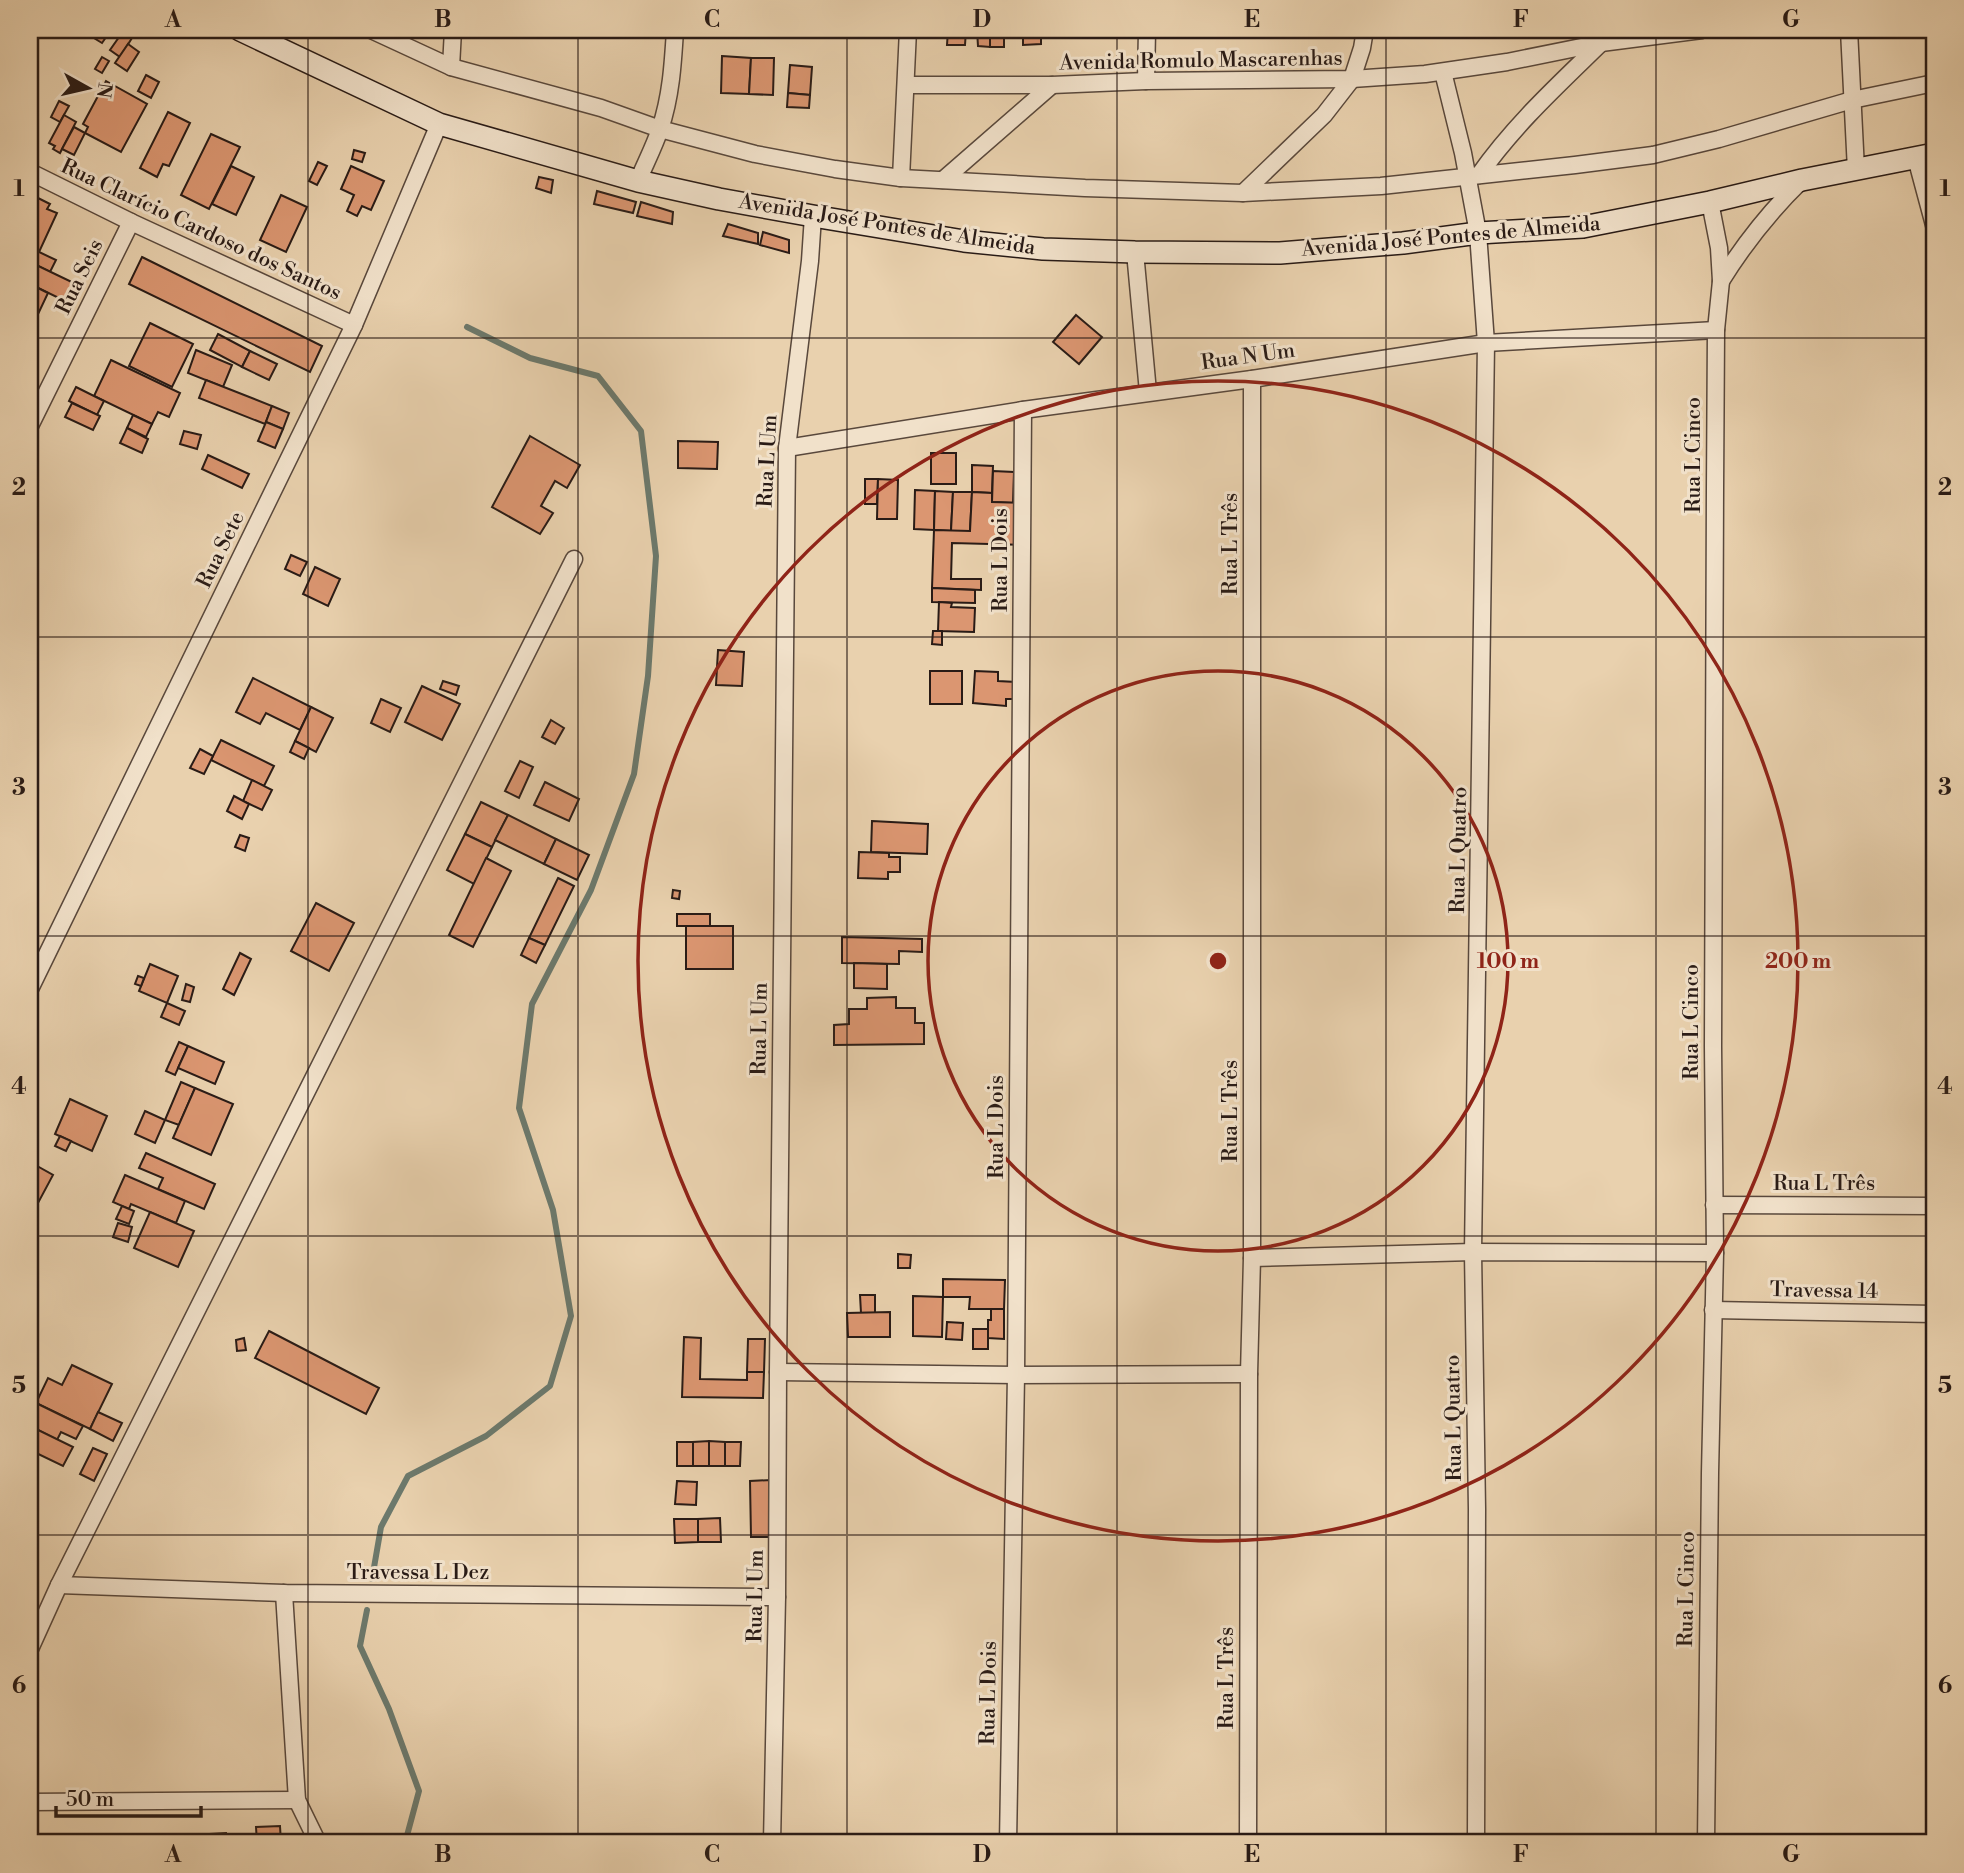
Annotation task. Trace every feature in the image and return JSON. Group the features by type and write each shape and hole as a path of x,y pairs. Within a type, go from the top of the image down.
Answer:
{"street":[{"name":"Avenida José Pontes de Almeida","path":"240,30 439,124 638,181 813,216 964,240 1043,248 1135,253 1280,253 1403,243 1478,233 1583,227 1925,156"},
{"path":"371,30 452,67 601,108 660,129 755,153 835,169 901,178 1097,189 1243,193 1381,186 1653,155 1719,139 1852,100 1934,83"},
{"path":"452,67 453,30"},
{"path":"638,181 660,129 672,73 675,30"},
{"path":"901,178 908,30"},
{"path":"1146,81 1147,30"},
{"path":"1243,193 1324,115 1352,79 1365,30"},
{"name":"Avenida Romulo Mascarenhas","path":"907,85 1352,79 1443,72 1507,62 1609,38 1702,30"},
{"path":"1849,30 1856,170"},
{"path":"1474,176 1521,121 1609,38"},
{"name":"Rua L Quatro","path":"1443,72 1474,176 1486,343 1473,1252 1477,1509 1476,1843"},
{"path":"943,180 1052,85"},
{"name":"Rua Sete","path":"30,989 354,325 439,124"},
{"path":"1925,156 1934,225"},
{"name":"Rua Clarício Cardoso dos Santos","path":"30,172 354,325"},
{"path":"1721,281 1750,238 1802,180"},
{"name":"Rua L Cinco","path":"1706,1843 1715,1253 1713,1033 1716,330 1721,281 1710,202"},
{"name":"Rua L Um","path":"772,1843 777,1597 787,448 813,216"},
{"name":"Rua Seis","path":"30,426 131,222"},
{"path":"1135,253 1148,392"},
{"name":"Rua N Um","path":"787,448 1023,410 1252,379 1486,343 1716,330"},
{"name":"Rua L Três","path":"1248,1843 1249,1374 1252,1258 1252,379"},
{"name":"Rua L Dois","path":"1008,1843 1016,1375 1023,410"},
{"path":"30,1649 59,1585 574,559"},
{"name":"Rua L Três","path":"1714,1205 1934,1206"},
{"path":"1252,1258 1473,1252 1715,1253"},
{"name":"Travessa 14","path":"1713,1310 1934,1314"},
{"path":"778,1372 1249,1374"},
{"name":"Travessa L Dez","path":"59,1585 284,1593 777,1597"},
{"path":"284,1593 297,1800 318,1843"},
{"path":"30,1802 297,1800"}],"building":[{"path":"93,30 111,30 102,43 89,35"},
{"path":"124,30 137,30 120,57 110,50"},
{"path":"814,30 834,30 814,32"},
{"path":"948,30 966,30 965,45 947,45"},
{"path":"977,30 990,30 990,47 978,46"},
{"path":"990,30 1004,30 1004,47 990,47"},
{"path":"1023,30 1054,30 1054,35 1041,35 1041,44 1023,45"},
{"path":"128,44 139,52 127,71 115,63"},
{"path":"722,56 751,58 749,94 721,93"},
{"path":"102,57 109,61 102,73 95,69"},
{"path":"751,58 774,58 773,95 749,94"},
{"path":"790,65 812,67 810,95 788,93"},
{"path":"146,75 159,82 151,98 138,91"},
{"path":"106,81 147,104 121,152 85,133 88,127 83,124"},
{"path":"788,93 810,95 809,108 787,107"},
{"path":"59,101 69,106 60,122 51,117"},
{"path":"168,112 190,123 169,166 163,164 157,177 140,168"},
{"path":"64,115 76,122 60,153 49,143"},
{"path":"74,127 85,133 74,155 62,149"},
{"path":"211,134 240,147 209,209 181,195"},
{"path":"354,150 365,153 362,162 352,159"},
{"path":"318,162 327,166 317,185 309,181"},
{"path":"231,166 254,177 236,215 212,204"},
{"path":"351,166 384,181 371,210 362,206 357,216 347,211 354,195 341,189"},
{"path":"539,177 553,180 551,193 536,188"},
{"path":"597,191 636,202 633,213 594,204"},
{"path":"30,194 50,204 47,209 57,213 39,252 56,260 50,272 30,262"},
{"path":"281,195 307,207 286,252 260,240"},
{"path":"641,202 673,212 672,224 637,216"},
{"path":"728,224 758,233 758,244 723,236"},
{"path":"763,232 789,240 789,253 760,245"},
{"path":"142,257 322,346 310,372 129,284"},
{"path":"30,262 78,285 69,303 30,284"},
{"path":"30,284 48,293 30,331"},
{"path":"1076,315 1102,337 1079,364 1053,342"},
{"path":"150,323 193,344 172,387 129,366"},
{"path":"218,334 250,351 242,367 210,350"},
{"path":"196,350 232,365 223,387 188,373"},
{"path":"250,351 277,364 269,380 242,367"},
{"path":"111,360 180,393 169,417 158,412 152,424 94,396"},
{"path":"206,380 272,406 265,424 199,398"},
{"path":"76,387 104,401 97,415 69,401"},
{"path":"72,403 100,416 93,430 65,417"},
{"path":"272,406 289,413 283,429 266,422"},
{"path":"133,415 152,424 146,437 127,428"},
{"path":"266,422 283,429 275,448 258,441"},
{"path":"127,428 148,439 142,453 120,443"},
{"path":"184,431 201,435 197,449 180,444"},
{"path":"530,436 580,465 567,488 555,481 541,506 553,513 540,534 492,507"},
{"path":"678,441 718,442 717,469 678,468"},
{"path":"931,453 956,453 956,484 931,484"},
{"path":"208,455 249,474 242,488 202,469"},
{"path":"972,465 993,466 992,493 972,492"},
{"path":"993,471 1014,472 1013,503 992,502"},
{"path":"865,479 878,479 877,504 865,504"},
{"path":"878,479 898,480 897,519 877,519"},
{"path":"915,490 935,491 934,530 914,529"},
{"path":"935,491 953,492 951,531 934,530"},
{"path":"953,492 972,492 970,531 951,531"},
{"path":"972,492 992,493 992,502 1025,503 1023,545 952,543 951,579 981,579 981,590 932,588 934,530 970,531"},
{"path":"291,555 307,562 300,576 285,569"},
{"path":"315,567 340,579 328,606 303,594"},
{"path":"932,588 975,590 975,603 932,602"},
{"path":"939,602 952,603 951,607 975,608 974,632 938,631"},
{"path":"933,631 942,631 942,645 932,644"},
{"path":"718,650 744,652 742,686 716,685"},
{"path":"930,671 962,671 962,704 930,704"},
{"path":"975,671 998,672 998,681 1016,682 1015,699 1006,699 1006,706 973,703"},
{"path":"253,678 311,707 300,730 266,713 260,724 236,712"},
{"path":"443,681 459,686 456,695 440,689"},
{"path":"422,686 460,704 442,740 405,722"},
{"path":"381,699 401,708 390,732 371,723"},
{"path":"311,707 333,718 316,752 295,741"},
{"path":"551,720 564,728 555,744 542,737"},
{"path":"221,740 274,766 264,786 211,760"},
{"path":"295,741 309,748 304,759 290,752"},
{"path":"200,749 213,756 204,774 190,768"},
{"path":"520,761 533,767 519,798 505,791"},
{"path":"252,780 272,790 262,810 243,801"},
{"path":"545,782 579,799 569,821 534,805"},
{"path":"234,796 249,804 242,819 227,811"},
{"path":"481,802 508,815 492,847 465,834"},
{"path":"508,815 556,839 544,864 495,840"},
{"path":"872,821 928,824 927,854 871,852"},
{"path":"465,834 492,847 474,884 447,870"},
{"path":"240,835 249,838 245,851 235,847"},
{"path":"556,839 589,855 577,880 544,864"},
{"path":"859,852 889,853 889,857 900,857 900,872 888,872 888,879 858,878"},
{"path":"486,858 511,871 473,947 449,935"},
{"path":"558,878 574,886 545,945 529,938"},
{"path":"673,890 680,891 679,899 672,898"},
{"path":"316,903 354,923 329,971 291,951"},
{"path":"677,914 710,914 710,926 677,926"},
{"path":"686,926 733,926 733,969 686,969"},
{"path":"842,937 922,939 922,952 899,951 899,964 842,963"},
{"path":"529,938 545,945 536,963 521,955"},
{"path":"240,953 251,959 234,995 223,989"},
{"path":"854,963 887,964 887,989 854,988"},
{"path":"150,964 178,976 167,1003 139,991"},
{"path":"138,976 144,978 141,986 135,984"},
{"path":"186,984 194,987 190,1002 182,1000"},
{"path":"896,997 896,1008 915,1008 915,1023 924,1023 924,1044 834,1045 834,1025 849,1024 849,1009 867,1009 867,998"},
{"path":"167,1003 185,1011 179,1025 161,1017"},
{"path":"179,1042 188,1046 175,1075 166,1071"},
{"path":"188,1046 224,1062 215,1084 178,1068"},
{"path":"181,1082 195,1088 179,1125 165,1120"},
{"path":"195,1088 233,1104 211,1155 173,1138"},
{"path":"70,1099 107,1116 92,1151 55,1134"},
{"path":"145,1111 165,1120 155,1143 135,1134"},
{"path":"60,1136 71,1141 66,1151 55,1146"},
{"path":"146,1153 215,1184 204,1209 158,1189 163,1178 139,1168"},
{"path":"30,1162 53,1175 38,1203 30,1199"},
{"path":"125,1175 185,1201 176,1223 131,1204 129,1209 113,1202"},
{"path":"122,1206 134,1211 129,1224 116,1219"},
{"path":"150,1212 194,1231 178,1267 134,1248"},
{"path":"118,1223 132,1227 128,1242 113,1237"},
{"path":"898,1254 911,1255 910,1268 898,1268"},
{"path":"943,1279 1005,1280 1004,1309 969,1309 970,1297 943,1297"},
{"path":"860,1295 875,1295 875,1313 861,1313"},
{"path":"913,1296 943,1297 942,1337 913,1336"},
{"path":"991,1309 1004,1309 1004,1339 988,1338"},
{"path":"890,1312 890,1337 848,1337 847,1313"},
{"path":"947,1322 963,1323 962,1340 946,1339"},
{"path":"973,1329 988,1329 988,1349 973,1349"},
{"path":"269,1331 379,1388 366,1414 255,1358"},
{"path":"684,1337 701,1338 700,1379 747,1380 747,1372 764,1372 763,1398 682,1397"},
{"path":"244,1338 246,1350 237,1351 236,1340"},
{"path":"748,1339 765,1339 764,1372 747,1372"},
{"path":"72,1365 112,1384 90,1429 36,1403 48,1378 62,1385"},
{"path":"36,1403 83,1426 76,1439 61,1432 57,1440 30,1426 30,1416"},
{"path":"98,1412 122,1423 113,1441 90,1429"},
{"path":"30,1426 73,1447 63,1466 30,1450"},
{"path":"709,1441 709,1466 693,1466 693,1442"},
{"path":"709,1441 725,1442 725,1466 709,1466"},
{"path":"677,1442 693,1442 693,1466 677,1466"},
{"path":"725,1442 741,1442 740,1466 725,1466"},
{"path":"93,1448 107,1454 94,1481 80,1474"},
{"path":"771,1480 772,1537 751,1537 750,1481"},
{"path":"677,1481 697,1482 696,1505 675,1504"},
{"path":"720,1518 721,1542 698,1542 698,1519"},
{"path":"674,1519 698,1519 698,1542 675,1543"},
{"path":"30,1593 36,1596 30,1611"},
{"path":"280,1826 281,1843 257,1843 256,1827"},
{"path":"226,1833 227,1843 210,1843 210,1834"}],"waterway":[{"path":"372,1579 381,1527 408,1476 486,1436 550,1386 571,1316 553,1210 519,1108 532,1004 591,890 634,774 648,676 656,556 641,431 598,376 530,358 467,327"},
{"path":"367,1610 360,1646 389,1709 419,1791 405,1843"}]}
